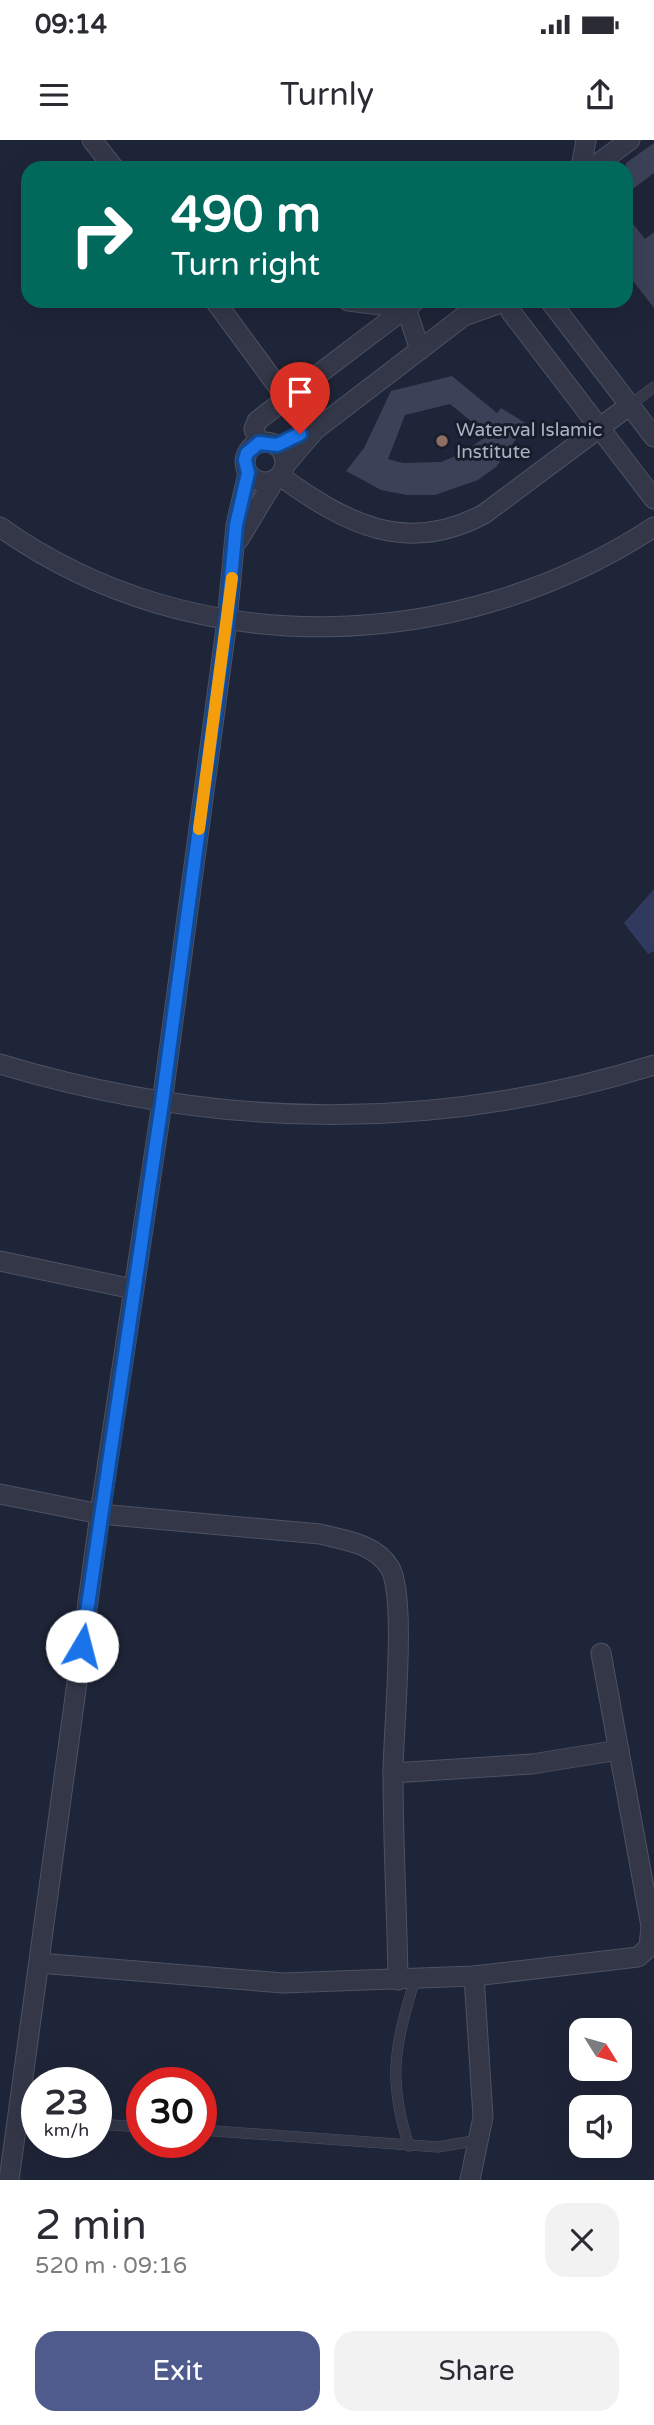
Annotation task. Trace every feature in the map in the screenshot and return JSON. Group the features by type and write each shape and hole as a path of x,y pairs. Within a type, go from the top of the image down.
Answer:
{"street":[{"path":"92,140 108,161"},
{"path":"582,161 586,140"},
{"path":"602,161 630,140"},
{"path":"220,308 287,399"},
{"path":"407,308 257,421 254,429 268,444 280,474 322,507 365,527 419,534 461,527 484,514 630,405"},
{"path":"412,308 420,350"},
{"path":"511,308 511,312 654,499"},
{"path":"555,308 654,437"},
{"path":"236,543 280,474 315,429 470,309"},
{"path":"31,2067 39,1963 100,1514 162,1103 227,621 236,525 248,473 247,453 315,429"},
{"path":"248,473 260,482 280,474"},
{"path":"0,527 44,556 109,587 227,621 334,627 433,618 506,599 594,562 654,527"},
{"path":"0,1064 74,1086 162,1103 310,1117 386,1115 462,1108 597,1082 654,1065"},
{"path":"0,1261 133,1289"},
{"path":"0,1494 100,1514 320,1534 354,1542 375,1552 389,1566 398,1598 393,1773 407,1980"},
{"path":"39,1963 238,1982 407,1980 474,1976 638,1957 649,1947 651,1926 601,1653"},
{"path":"393,1773 532,1764 619,1751"},
{"path":"470,2180 483,2117 474,1976"},
{"path":"9,2180 21,2140"}],"lane":[{"path":"630,405 654,387"},
{"path":"407,1980 394,2081 398,2113 409,2146"},
{"path":"217,2131 438,2147 480,2140"}],"water":[{"path":"654,889 654,951 648,954 624,923"}],"building":[{"path":"654,143 654,173 633,189 633,161 629,161"},
{"path":"633,224 645,239 654,232 654,308 633,281"},
{"name":"Waterval Islamic Institute","path":"452,376 497,413 501,408 527,424 496,467 478,480 435,495 407,495 381,490 346,471 364,448 391,391","holes":["450,404 488,435 463,453 441,462 403,463 388,459 405,415"]}],"slow traffic":[{"path":"199,829 232,578"}],"place":[{"name":"Waterval Islamic Institute","path":"442,441"}],"route":[{"path":"82,1646 162,1103 227,621 236,525 248,473 245,460 247,453 259,443 271,442 277,445 300,434"}]}
